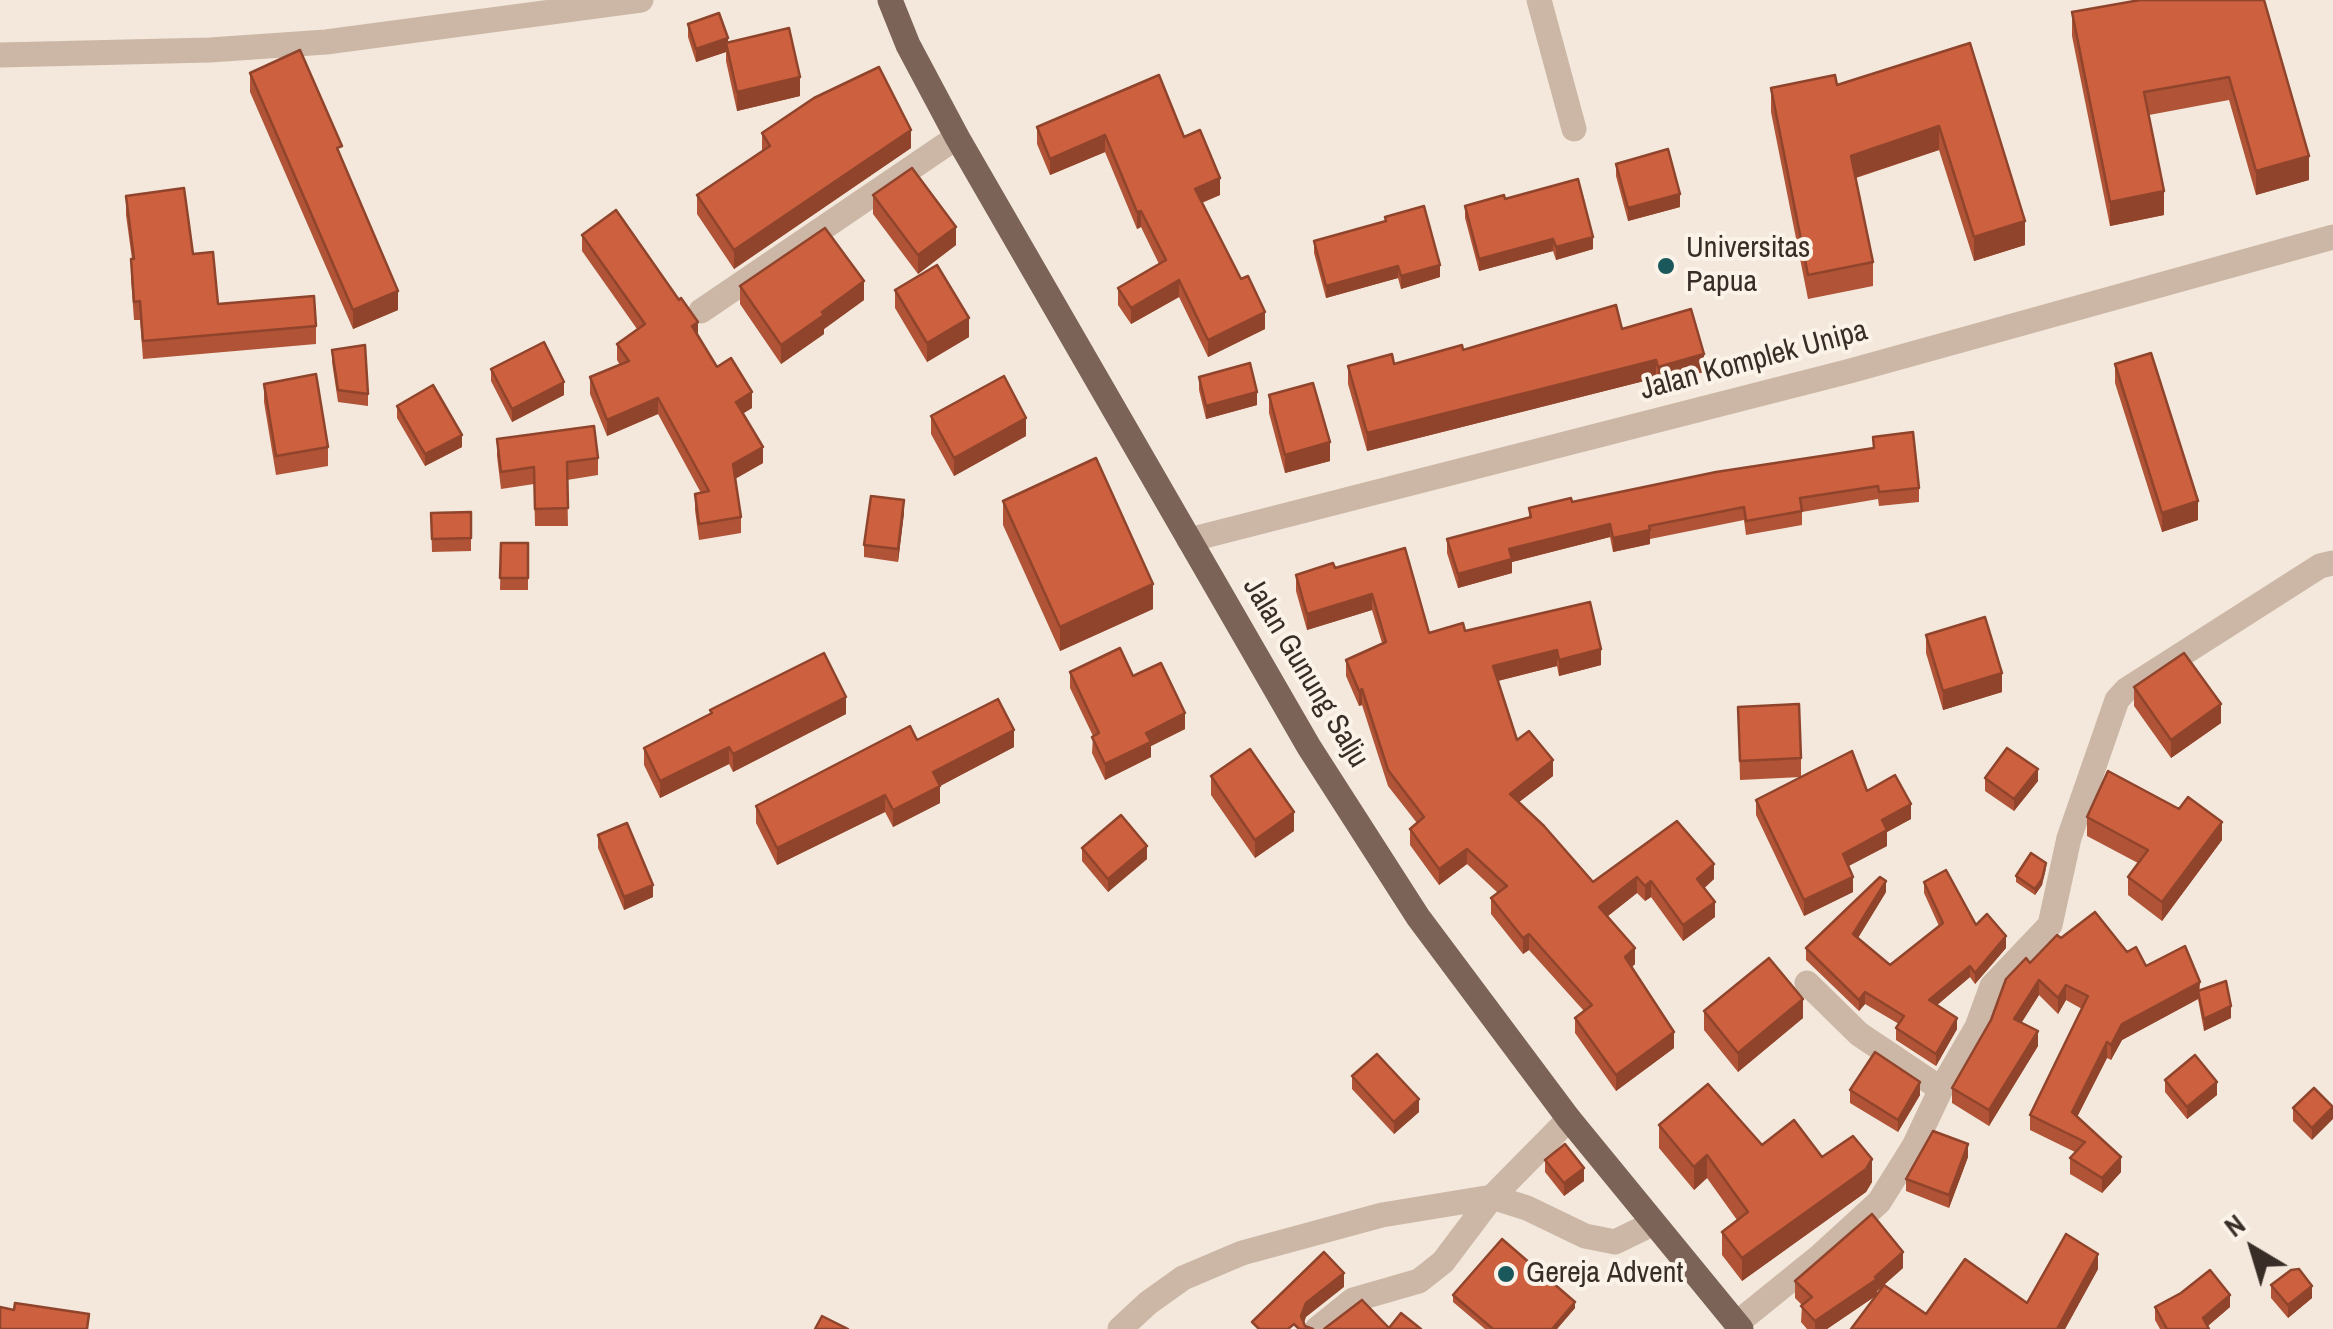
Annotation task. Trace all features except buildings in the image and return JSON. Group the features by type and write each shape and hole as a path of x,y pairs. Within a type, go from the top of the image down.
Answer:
{"main road":[{"name":"Jalan Gunung Salju","path":"890,0 908,45 957,137 1309,747 1418,917 1568,1119 1738,1326"}],"street":[{"path":"0,56 210,50 326,42 641,0"},
{"path":"1539,0 1574,129"},
{"path":"700,312 957,137"},
{"name":"Jalan Komplek Unipa","path":"1188,540 1850,370 2333,237"},
{"path":"1738,1326 1878,1202 1914,1146 1941,1089 1977,1028 1992,986 2050,926 2069,838 2117,700 2126,690 2320,566 2333,563"},
{"path":"1806,983 1859,1034 1941,1089"},
{"path":"1317,1329 1352,1300 1419,1280 1443,1262 1492,1197 1568,1119"},
{"path":"1120,1329 1183,1278 1242,1254 1382,1215 1492,1197 1527,1208 1585,1236 1615,1242 1654,1223"}],"place":[{"name":"Universitas Papua","path":"1666,266"},
{"name":"Gereja Advent","path":"1506,1274"}]}
